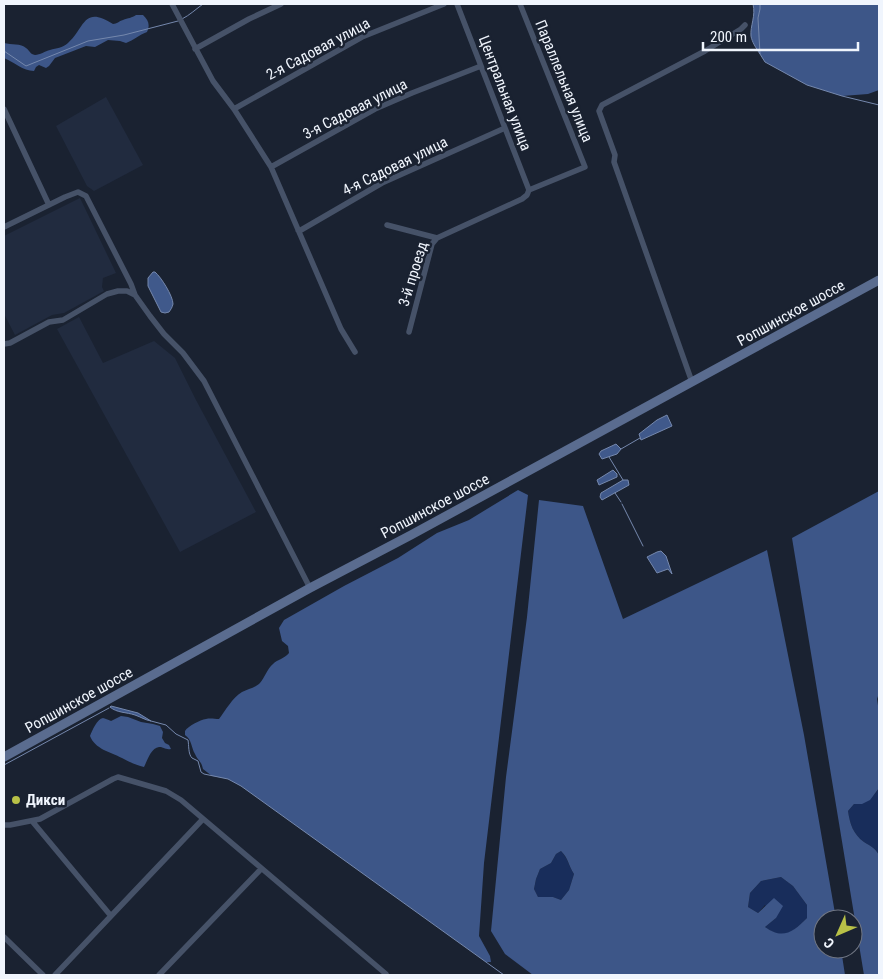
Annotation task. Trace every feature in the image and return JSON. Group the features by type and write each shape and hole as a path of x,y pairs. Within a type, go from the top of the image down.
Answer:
{"main road":[{"name":"Ропшинское шоссе","path":"4,757 310,588 879,280"}],"street":[{"path":"172,4 213,81 234,109 271,167 341,329 355,352"},
{"path":"195,49 281,4"},
{"name":"2-я Садовая улица","path":"234,109 362,37 444,4"},
{"name":"Центральная улица","path":"456,4 529,190"},
{"name":"Параллельная улица","path":"520,4 584,167"},
{"path":"692,382 614,162 614,155 598,111 602,105 705,51 745,25"},
{"name":"3-я Садовая улица","path":"271,167 375,109 481,66"},
{"path":"4,110 49,205"},
{"name":"4-я Садовая улица","path":"298,230 382,183 505,128"},
{"name":"3-й проезд","path":"409,332 432,244 437,238 522,200 529,190 584,167"},
{"path":"7,226 78,192 86,196 135,295 164,334 183,353 204,381 310,588"},
{"path":"387,225 437,238"},
{"path":"4,344 10,343 49,322 63,320 106,294 128,291 135,295"},
{"path":"4,824 10,825 40,820 118,777 166,791 181,800 204,819 386,974 384,975"},
{"path":"55,975 204,819"},
{"path":"32,821 111,916"},
{"path":"159,975 261,868"},
{"path":"4,937 43,975"}],"shaded area":[{"path":"753,4 760,4 758,18 760,54 751,36 754,13"},
{"path":"760,4 879,4 879,90 868,94 842,96 807,85 765,62 760,54 758,18"},
{"path":"136,15 143,15 145,17 149,25 148,30 126,43 108,40 95,47 86,46 55,58 46,68 39,65 34,71 22,68 4,58 4,43 21,45 32,54 37,55 66,45 90,18 96,17 116,24"},
{"path":"106,97 143,165 94,191 87,186 56,126"},
{"path":"80,198 116,273 103,278 102,287 104,291 64,313 52,315 15,335 4,314 4,236"},
{"path":"153,272 160,278 171,296 173,304 169,312 161,312 148,286 148,278"},
{"path":"79,317 103,363 154,341 175,358 256,512 180,552 57,329"},
{"path":"667,415 672,426 641,440 639,434"},
{"path":"616,444 621,449 617,454 602,459 599,454 601,451"},
{"path":"613,470 617,477 599,485 597,480"},
{"path":"623,480 628,480 629,485 602,500 600,497 601,493"},
{"path":"518,490 528,495 484,863 479,936 490,956 491,962 486,962 241,786 228,779 212,776 203,769 190,741 185,735 185,731 191,725 201,721 219,719 235,697 258,685 271,666 289,653 288,646 282,641 279,628 284,620 398,558 437,533 469,520"},
{"path":"879,491 879,693 877,699 879,712 879,788 870,800 862,804 854,804 848,811 855,832 860,839 879,855 879,975 864,975 861,959 863,959 863,909 853,909 792,538"},
{"path":"539,500 583,506 623,619 767,550 804,735 834,909 813,909 813,959 843,959 845,975 533,975 505,954 491,931 506,777 527,617","holes":["561,851 574,874 569,890 561,900 553,897 538,897 534,889 540,869 551,863 556,854","781,877 793,886 807,905 807,918 788,933 783,934 771,931 765,927 776,918 783,906 774,898 758,913 748,907 750,893 761,881"]},
{"path":"661,551 666,556 672,574 668,569 657,573 647,557"},
{"path":"111,706 138,713 151,721 116,710"},
{"path":"121,716 160,726 163,732 162,738 171,749 156,748 144,767 103,750 95,744 90,736 93,728 103,718 111,721"},
{"path":"879,788 879,855 860,839 855,832 848,811 854,804 872,797"},
{"path":"561,851 574,874 569,890 561,900 553,897 538,897 534,889 540,869 551,863 556,854"},
{"path":"781,877 793,886 807,905 807,918 792,931 777,934 765,927 776,918 765,905 758,913 748,907 750,893 761,881"}],"waterway":[{"path":"182,19 203,4"},
{"path":"4,51 26,66 88,41 124,35 178,21"},
{"path":"760,54 765,62 807,85 879,105"},
{"path":"621,449 640,438"},
{"path":"609,457 623,480"},
{"path":"615,493 621,502"},
{"path":"622,504 643,546"},
{"path":"4,765 109,708"},
{"path":"151,721 166,725 176,734 188,740 190,754 192,758 198,761 201,772 228,779 241,786 504,975"}],"place":[{"name":"Дикси","path":"16,800"}]}
